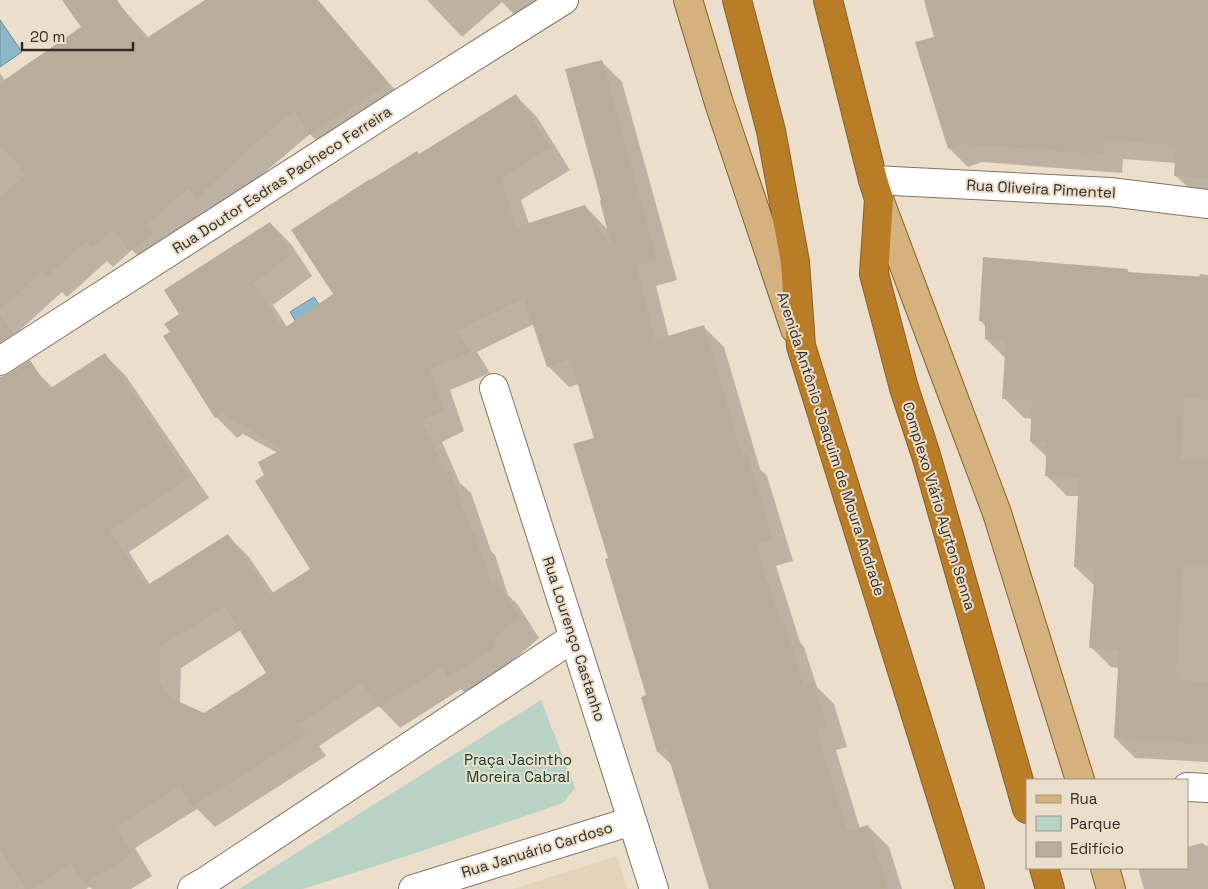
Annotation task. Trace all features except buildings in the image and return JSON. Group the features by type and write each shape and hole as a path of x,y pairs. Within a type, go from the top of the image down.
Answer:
{"highway":[{"path":"737,0 771,131 795,262 801,346"},
{"path":"828,0 876,190"},
{"name":"Complexo Viário Ayrton Senna","path":"876,190 874,274 904,388 926,455 1026,805"},
{"name":"Avenida Antônio Joaquim de Moura Andrade","path":"801,346 970,889"},
{"path":"1044,869 1050,889"}],"main road":[{"name":"Avenida Antônio Joaquim de Moura Andrade","path":"688,0 719,103 801,346"},
{"path":"876,190 997,513 1084,779"},
{"path":"1105,869 1111,889"}],"street":[{"name":"Rua Doutor Esdras Pacheco Ferreira","path":"0,361 564,0"},
{"name":"Rua Oliveira Pimentel","path":"876,190 1110,192 1208,204"},
{"name":"Rua Lourenço Castanho","path":"494,388 654,889"},
{"path":"192,889 573,638"},
{"path":"1188,786 1208,788"},
{"name":"Rua Januário Cardoso","path":"413,889 632,821"}],"shaded area":[{"path":"617,856 627,889 513,889"}],"green space":[{"name":"Praça Jacintho Moreira Cabral","path":"541,700 575,788 563,803 303,889 239,889"}],"water":[{"path":"0,20 22,52 0,67"},
{"path":"314,297 337,331 311,346 290,312"}]}
